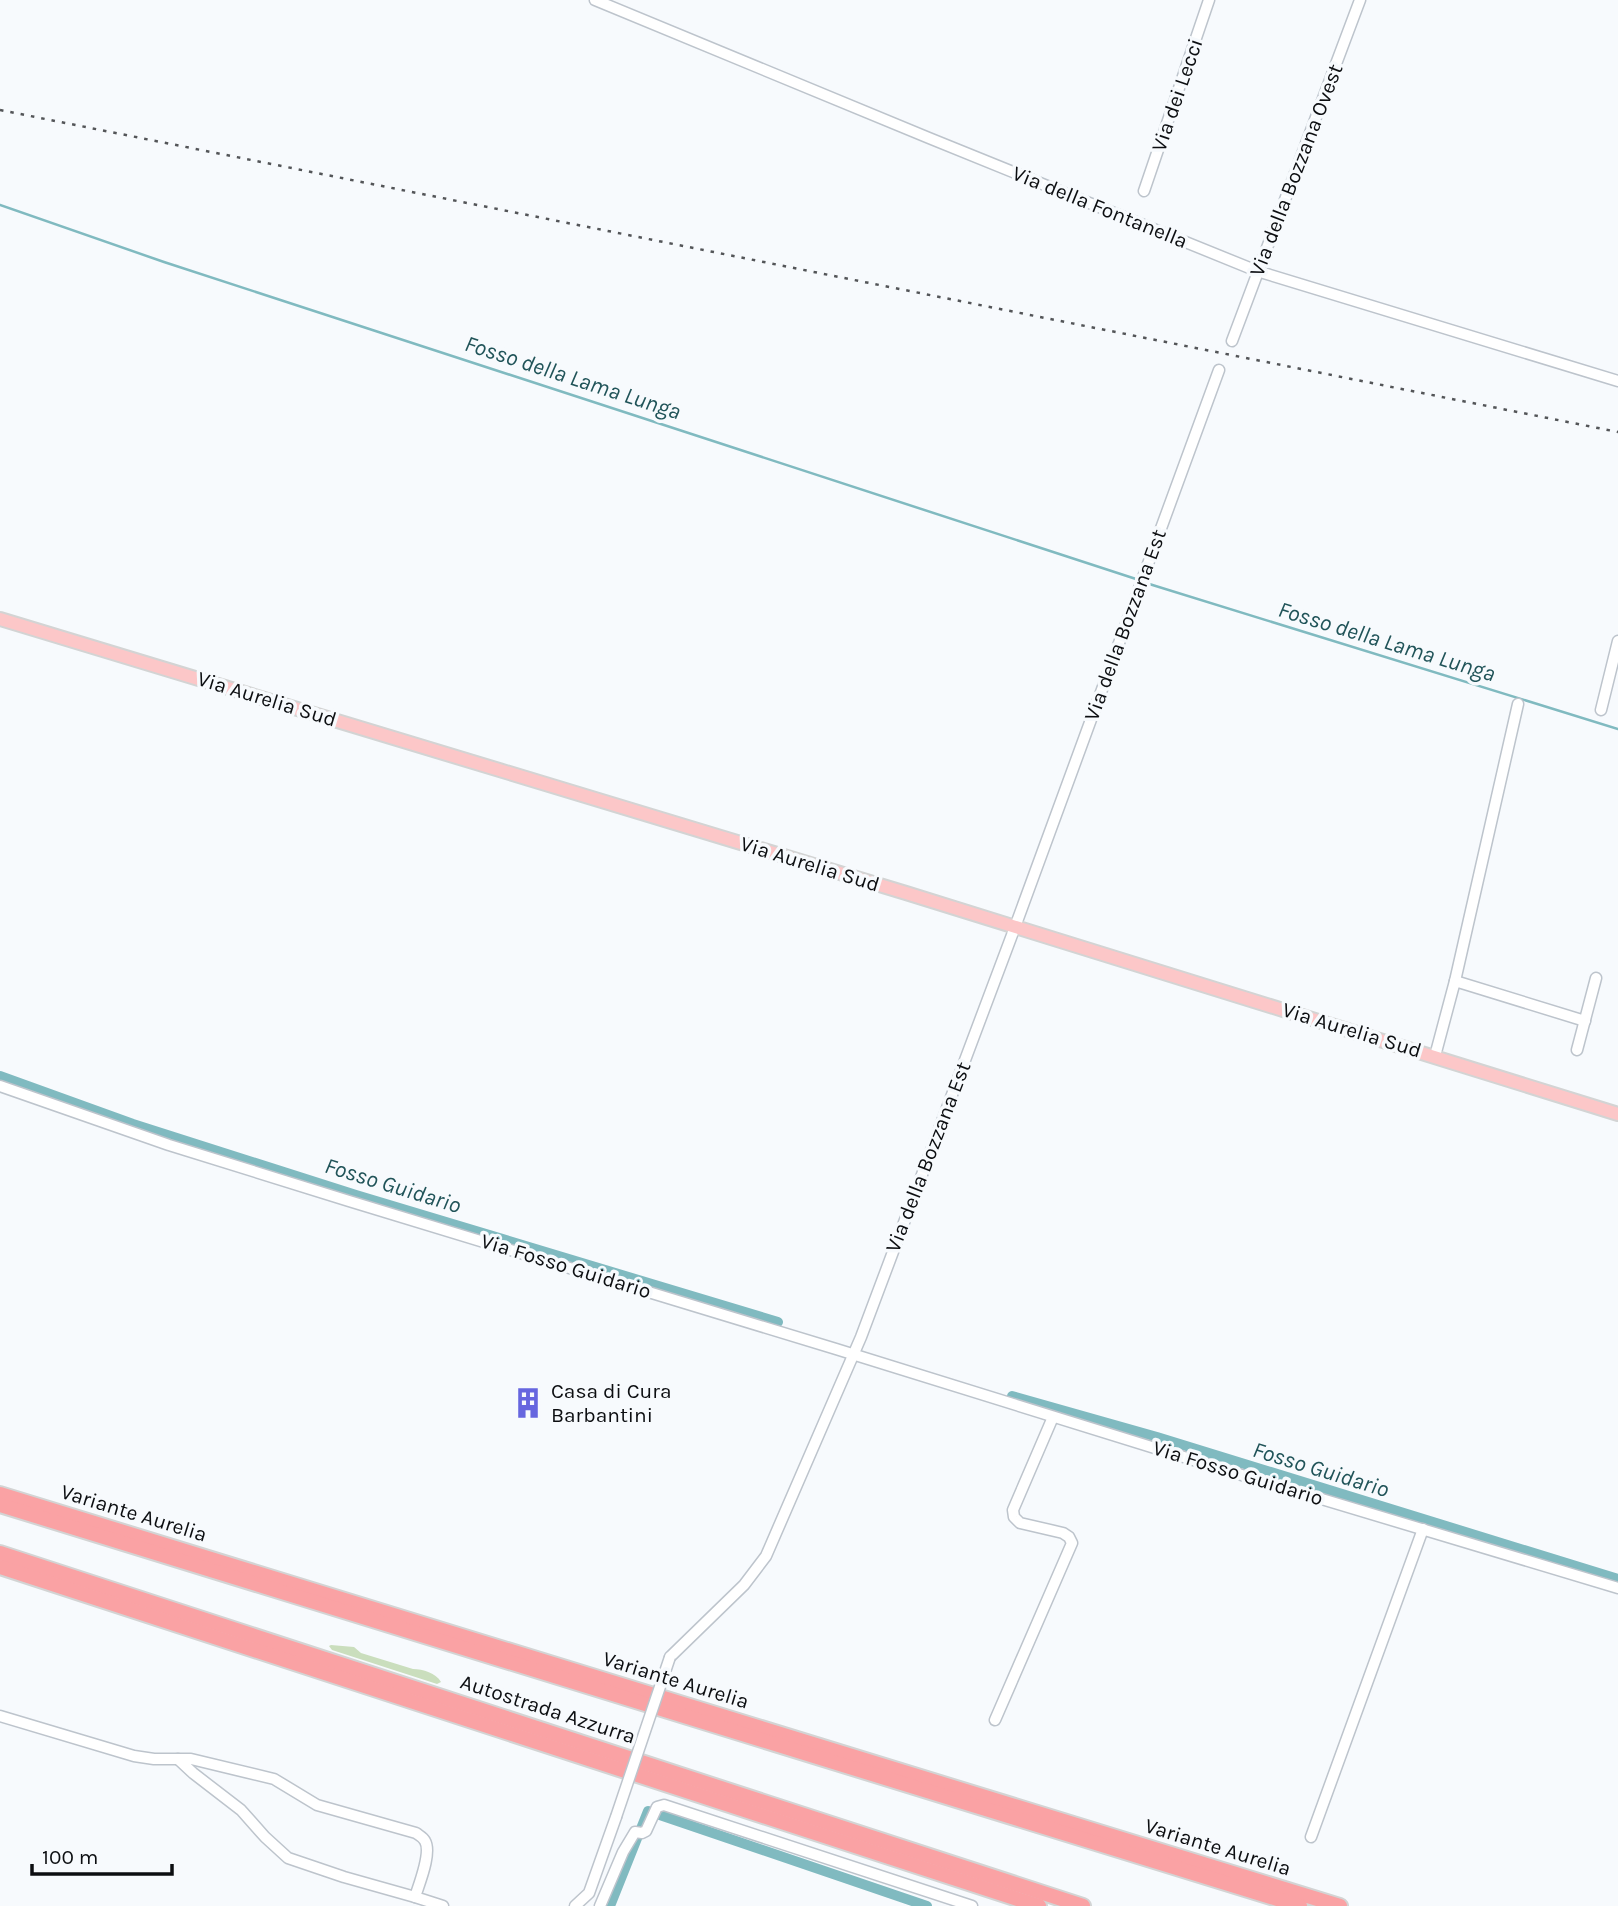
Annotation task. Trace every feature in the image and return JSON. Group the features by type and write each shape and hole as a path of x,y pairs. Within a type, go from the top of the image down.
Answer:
{"highway":[{"name":"Variante Aurelia","path":"0,1494 1340,1906"},
{"name":"Variante Aurelia","path":"0,1505 1300,1906"},
{"name":"Autostrada Azzurra","path":"0,1553 1083,1906"},
{"name":"Autostrada Azzurra","path":"0,1567 1040,1906"}],"main road":[{"name":"Via Aurelia Sud","path":"0,619 1015,927 1618,1114"}],"street":[{"name":"Via della Fontanella","path":"594,0 1258,271 1618,381"},
{"name":"Via dei Lecci","path":"1144,191 1209,0"},
{"name":"Via della Bozzana Ovest","path":"1232,341 1360,0"},
{"name":"Via della Bozzana Est","path":"575,1906 589,1893 670,1657 744,1585 766,1556 853,1355 1015,927 1219,370"},
{"path":"1601,710 1618,641"},
{"path":"1435,1056 1455,981 1518,704"},
{"path":"1577,1050 1596,978"},
{"path":"1455,981 1585,1021"},
{"name":"Via Fosso Guidario","path":"0,1086 169,1145 1618,1588"},
{"path":"995,1720 1072,1543 1063,1533 1020,1522 1014,1517 1013,1510 1052,1417"},
{"path":"1311,1838 1423,1529"},
{"path":"0,1716 134,1756 191,1759 274,1779 317,1805 416,1833 424,1838 428,1853 415,1897"},
{"path":"178,1759 241,1810 265,1838 288,1858 443,1906"},
{"path":"600,1906 623,1852 639,1833 646,1830 655,1812 664,1805 972,1906"}],"green space":[{"path":"329,1646 354,1647 361,1653 433,1674 441,1682 437,1684 332,1650"}],"waterway":[{"name":"Fosso della Lama Lunga","path":"0,205 164,262 1136,579"},
{"name":"Fosso della Lama Lunga","path":"1146,583 1618,729"},
{"name":"Fosso Guidario","path":"0,1076 133,1124 356,1195 778,1322"},
{"name":"Fosso Guidario","path":"1012,1396 1157,1437 1618,1579"},
{"path":"610,1906 648,1811 927,1906"}],"railway":[{"path":"0,110 1618,432"}],"place":[{"name":"Casa di Cura Barbantini","path":"528,1403"}]}
